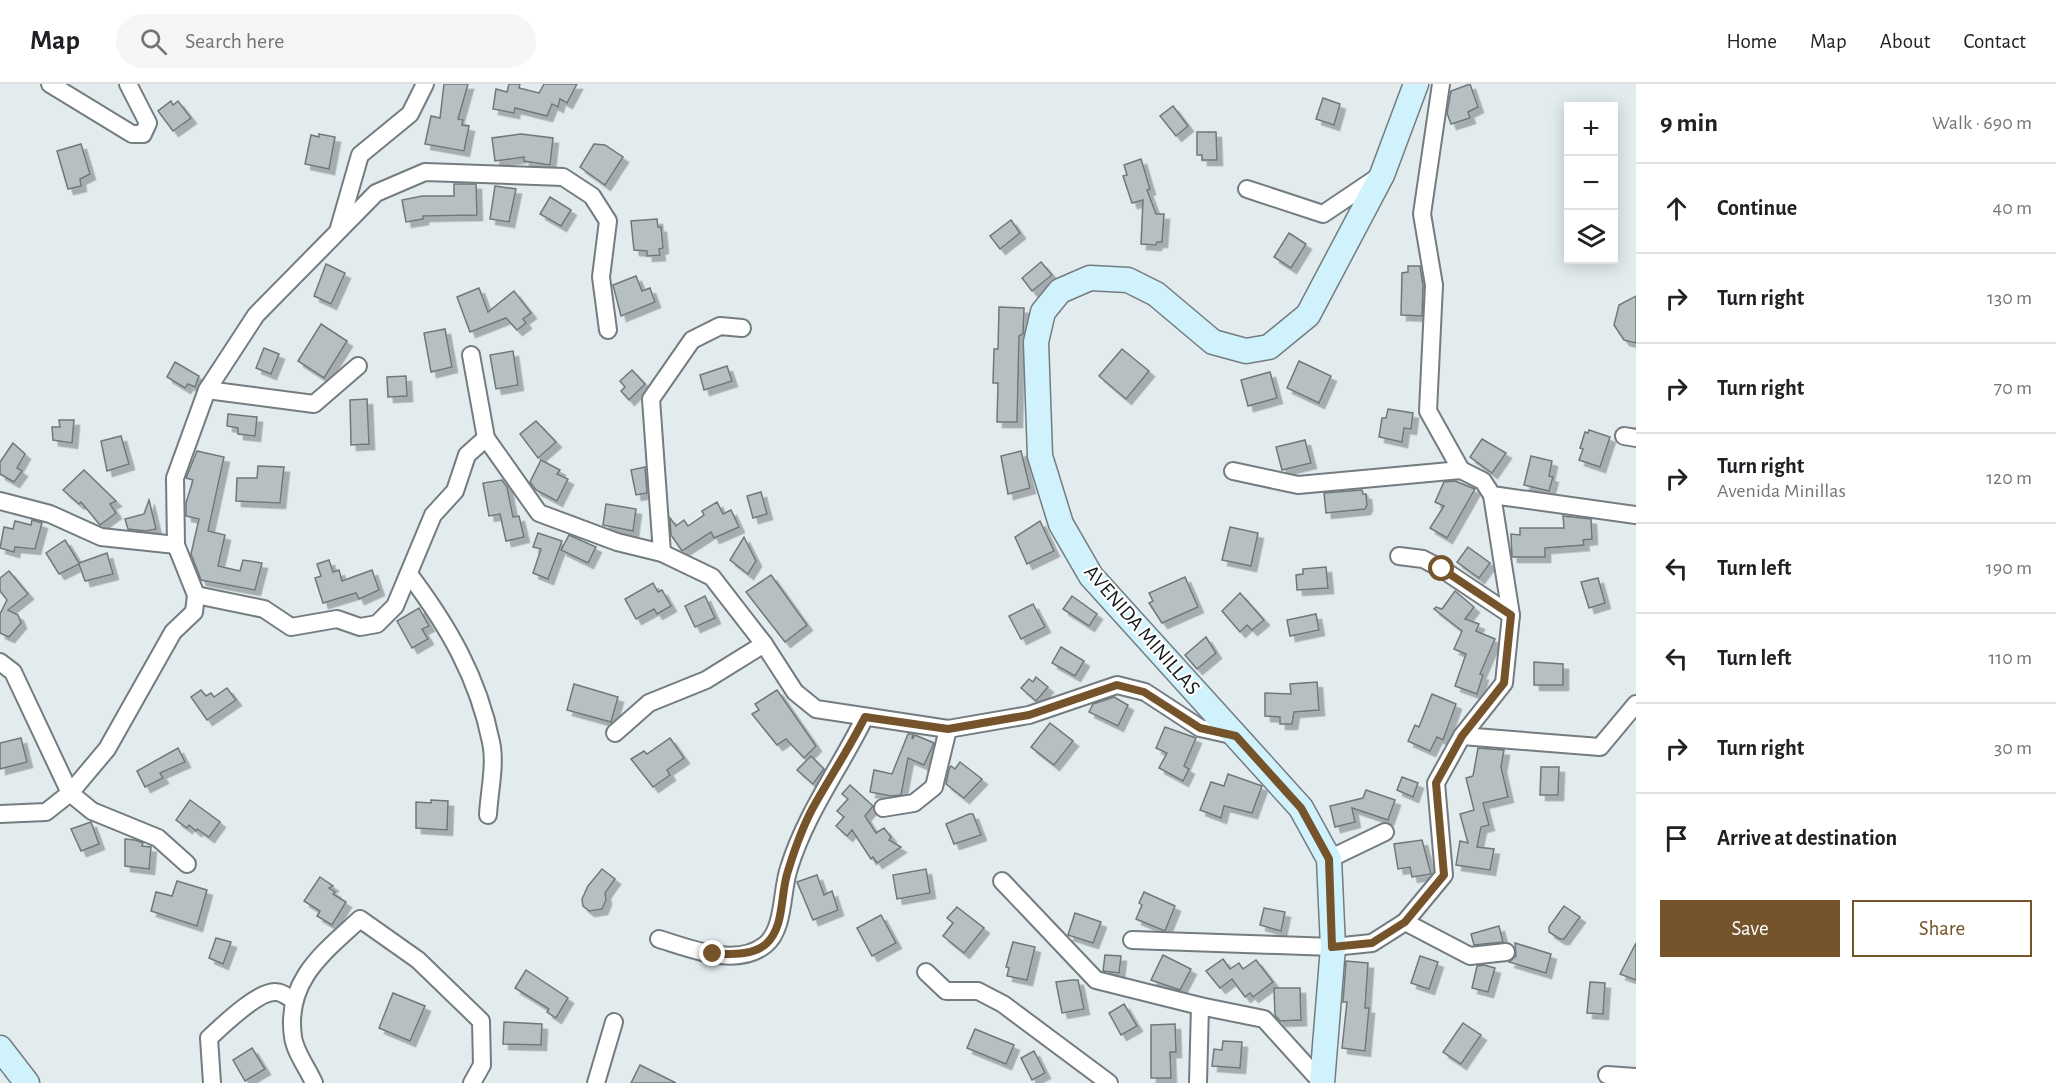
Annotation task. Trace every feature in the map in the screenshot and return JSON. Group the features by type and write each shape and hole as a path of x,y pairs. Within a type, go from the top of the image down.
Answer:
{"street":[{"path":"50,84 132,134 143,134 148,123 128,84"},
{"path":"339,229 360,155 410,114 425,84"},
{"name":"AVENIDA MINILLAS","path":"1322,1083 1332,947 1329,859 1301,808 1090,576 1061,524 1040,456 1036,342 1043,312 1060,291 1090,278 1128,280 1156,294 1214,342 1246,351 1269,347 1308,315 1382,175 1416,84"},
{"path":"1441,84 1422,214 1434,285 1428,411 1461,470"},
{"path":"0,814 46,812 70,793 107,749 173,632 194,612 196,595 176,545 175,478 207,390 256,315 376,193 425,172 562,177 592,196 608,220 601,277 608,330"},
{"path":"1247,189 1323,214 1382,175"},
{"path":"662,554 651,399 692,340 720,327 742,328"},
{"path":"471,355 486,438 539,513 617,542 662,554 712,577 764,644 795,692 816,709 948,729 1029,715 1117,685 1144,692 1200,728 1236,736"},
{"path":"207,390 314,404 358,366"},
{"path":"196,595 264,609 291,627 337,619 360,627 376,624 395,606 433,515 455,491 467,456 486,438"},
{"path":"1132,940 1332,947 1372,943 1405,922 1444,875 1436,783 1462,736 1504,683 1511,615 1492,495 1483,481 1461,470 1298,485 1233,471"},
{"path":"1492,495 1636,515"},
{"path":"0,501 50,514 101,537 176,545"},
{"path":"1399,556 1423,559 1442,569 1511,615"},
{"path":"409,574 442,618 469,670 492,744 488,815"},
{"path":"615,733 649,703 706,680 764,644"},
{"path":"0,662 13,672 70,793 92,811 158,838 187,864"},
{"path":"1462,736 1600,747 1636,704"},
{"path":"659,939 713,954 747,953 765,945 777,930 784,883 797,842 815,803 836,771 865,717"},
{"path":"883,808 914,803 934,787 948,729"},
{"path":"1329,859 1385,832"},
{"path":"1002,880 1096,980 1200,1006 1264,1019 1322,1083"},
{"path":"314,1083 293,1038 293,1000 304,974 360,919 417,960 481,1021 482,1065 472,1083"},
{"path":"1405,922 1470,956 1506,952"},
{"path":"926,972 946,991 978,991 1003,1004 1109,1083"},
{"path":"212,1083 209,1038 226,1021 267,992 279,992 293,1000"},
{"path":"1198,1083 1200,1006"},
{"path":"596,1083 614,1022"},
{"path":"0,1048 27,1083"},
{"path":"1607,1075 1636,1077"}],"building":[{"path":"444,84 468,84 458,119 463,120 462,125 469,126 464,151 425,144 431,116 440,118"},
{"path":"509,84 520,84 519,88 539,93 544,84 577,84 567,103 560,99 558,107 552,104 547,116 515,108 514,113 493,109 496,89 507,92"},
{"path":"1470,84 1478,107 1468,112 1470,118 1451,124 1447,113 1451,91"},
{"path":"1323,98 1340,104 1334,125 1316,119"},
{"path":"171,101 173,105 178,101 191,118 173,131 158,111"},
{"path":"1173,106 1188,126 1176,136 1160,116"},
{"path":"1197,132 1216,132 1217,160 1202,160 1202,155 1197,155"},
{"path":"319,134 335,137 329,169 305,164 311,135 319,137"},
{"path":"521,134 553,138 550,165 524,161 524,157 495,161 492,138"},
{"path":"81,144 90,174 80,179 81,186 68,189 57,151"},
{"path":"594,144 605,145 623,157 605,185 580,167"},
{"path":"1141,159 1150,189 1147,190 1156,214 1164,214 1162,242 1157,242 1156,245 1141,244 1143,200 1132,203 1123,176 1127,175 1124,165"},
{"path":"454,184 476,184 477,215 423,216 423,219 406,222 402,200 422,196 454,196"},
{"path":"495,186 516,189 509,222 490,219"},
{"path":"550,197 571,210 561,226 540,214"},
{"path":"657,219 658,227 661,227 663,248 659,249 660,255 647,256 647,251 634,250 631,221"},
{"path":"1011,220 1020,233 1000,249 990,236"},
{"path":"1289,233 1306,244 1291,268 1274,257"},
{"path":"1041,262 1052,275 1032,291 1022,278"},
{"path":"326,264 345,273 331,304 314,296"},
{"path":"1408,266 1420,266 1423,286 1422,316 1401,315 1402,273 1408,272"},
{"path":"636,276 642,291 650,288 655,302 621,316 613,285"},
{"path":"479,288 488,312 514,291 531,313 523,319 526,323 517,330 506,318 470,332 457,297"},
{"path":"1636,296 1636,343 1624,340 1614,325 1619,305"},
{"path":"999,307 1024,308 1023,334 1019,336 1017,422 997,422 998,383 993,383 994,349 998,349"},
{"path":"321,324 347,341 324,378 298,361"},
{"path":"445,329 452,367 431,372 424,333"},
{"path":"264,348 279,354 271,374 256,368"},
{"path":"1122,349 1149,371 1126,399 1099,376"},
{"path":"513,351 518,385 496,389 490,355"},
{"path":"1299,361 1331,376 1319,403 1287,388"},
{"path":"175,362 199,376 195,387 188,384 185,388 167,377"},
{"path":"727,366 732,381 704,390 700,375"},
{"path":"632,370 645,384 629,400 621,391 625,387 620,381"},
{"path":"1270,372 1277,398 1248,406 1241,380"},
{"path":"406,376 407,396 388,397 387,377"},
{"path":"367,399 369,444 351,445 350,400"},
{"path":"1388,409 1413,413 1411,429 1404,428 1402,442 1379,437 1382,418 1386,418"},
{"path":"228,414 257,417 255,436 238,434 238,428 227,426"},
{"path":"59,420 74,420 72,443 53,440 52,427 60,427"},
{"path":"536,421 556,442 538,458 520,434"},
{"path":"1589,430 1610,437 1600,467 1579,460 1585,432 1588,433"},
{"path":"121,436 129,464 107,471 101,441"},
{"path":"1482,439 1506,453 1492,473 1470,457"},
{"path":"1305,440 1311,463 1282,470 1276,447"},
{"path":"13,443 25,454 17,468 22,471 14,482 0,474 0,462"},
{"path":"197,451 224,457 208,531 225,535 218,566 240,571 243,560 262,563 255,590 201,580 191,554 199,519 186,516 186,503 193,480 186,478"},
{"path":"1021,451 1030,488 1008,494 1001,456"},
{"path":"1531,456 1552,461 1549,476 1553,477 1549,491 1524,485"},
{"path":"541,460 560,470 557,474 568,479 557,501 536,490 530,482"},
{"path":"258,466 284,467 280,503 236,501 237,478 257,478"},
{"path":"645,467 647,493 636,495 631,470"},
{"path":"84,470 116,501 110,504 116,513 100,525 81,502 79,504 63,490"},
{"path":"502,480 507,487 513,517 519,516 524,537 506,541 500,514 489,516 483,483"},
{"path":"1455,481 1475,489 1447,538 1430,528 1444,506 1435,502 1444,482"},
{"path":"1362,490 1363,494 1366,494 1365,509 1326,513 1324,493"},
{"path":"761,492 767,514 753,518 747,496"},
{"path":"149,500 156,529 146,531 128,529 125,519 144,514"},
{"path":"717,502 723,514 731,510 739,527 714,538 711,532 682,551 671,535 670,518 676,526 684,520 688,526 704,515 702,511"},
{"path":"606,504 636,509 633,531 603,525"},
{"path":"1563,516 1591,519 1592,539 1583,540 1584,545 1545,548 1545,557 1512,557 1511,534 1520,535 1520,528 1564,528"},
{"path":"32,520 42,523 35,549 15,547 14,552 0,548 4,527 13,529 15,521 31,525"},
{"path":"1040,521 1054,551 1027,564 1015,537"},
{"path":"1230,527 1258,533 1251,566 1222,560"},
{"path":"538,533 562,541 548,579 533,573 541,549 533,547"},
{"path":"569,535 596,547 588,563 561,550"},
{"path":"744,537 756,561 748,574 730,560"},
{"path":"65,540 79,563 107,553 113,574 85,581 79,564 59,574 46,553"},
{"path":"1468,547 1490,563 1479,578 1457,562"},
{"path":"329,560 333,572 339,570 342,581 372,570 379,590 359,599 356,593 323,603 315,578 321,576 317,564"},
{"path":"1326,567 1328,588 1297,590 1296,575 1303,574 1303,569"},
{"path":"9,571 28,594 8,610 18,615 21,623 9,637 0,633 0,614 7,600 0,591 0,578"},
{"path":"771,575 807,625 785,642 746,592"},
{"path":"1185,577 1198,607 1162,623 1149,603 1153,601 1149,593"},
{"path":"1598,578 1605,603 1589,608 1581,582"},
{"path":"653,583 658,592 662,590 671,606 657,614 654,609 636,619 625,599"},
{"path":"1455,591 1474,607 1465,619 1479,624 1476,631 1495,639 1480,674 1483,675 1477,694 1455,686 1466,654 1454,649 1462,631 1434,609 1436,607 1442,609"},
{"path":"1240,593 1264,620 1252,630 1247,625 1240,632 1222,611"},
{"path":"705,596 715,618 695,627 685,606"},
{"path":"1072,596 1097,614 1089,626 1063,609"},
{"path":"1033,604 1045,627 1021,639 1009,616"},
{"path":"419,608 429,626 422,629 428,639 412,648 397,621"},
{"path":"1316,614 1319,630 1290,636 1287,620"},
{"path":"1206,637 1216,653 1197,669 1185,655"},
{"path":"1061,647 1084,661 1075,676 1052,663"},
{"path":"1534,662 1563,664 1563,685 1534,685"},
{"path":"1036,677 1048,687 1036,701 1021,688 1029,679 1033,682"},
{"path":"1317,682 1319,710 1294,712 1292,724 1280,724 1280,717 1265,716 1265,693 1291,694 1290,684"},
{"path":"574,684 618,697 611,722 567,710"},
{"path":"227,688 236,700 207,720 191,697 201,690 206,696 211,693 214,697"},
{"path":"777,690 816,746 804,758 786,739 777,745 752,714 759,710 755,704"},
{"path":"1432,694 1456,704 1443,740 1437,737 1430,751 1408,741 1415,725 1419,727"},
{"path":"1114,697 1128,705 1118,726 1089,712 1093,704"},
{"path":"1050,723 1073,741 1054,765 1031,747"},
{"path":"1165,727 1196,738 1184,766 1189,769 1183,781 1159,768 1167,753 1156,748"},
{"path":"908,734 913,734 912,739 915,735 934,743 924,765 908,758 901,795 891,796 870,792 874,770 892,774"},
{"path":"21,738 27,762 0,769 0,743"},
{"path":"670,738 684,758 667,770 670,775 653,787 631,759 644,751 647,754"},
{"path":"178,748 185,762 160,773 163,778 145,787 137,771"},
{"path":"1478,748 1504,750 1501,767 1508,797 1483,803 1489,825 1481,827 1477,847 1494,849 1490,870 1456,865 1460,841 1468,843 1460,814 1474,810 1466,778 1473,776"},
{"path":"811,756 824,769 813,784 797,770"},
{"path":"960,762 982,779 964,798 946,784 949,769 951,766 955,769"},
{"path":"1541,767 1559,767 1558,795 1540,795"},
{"path":"1228,774 1262,786 1252,813 1224,806 1221,818 1200,810 1211,782 1224,786"},
{"path":"1402,777 1418,783 1413,797 1397,790"},
{"path":"850,785 873,806 865,816 876,833 884,828 891,837 889,840 901,847 877,863 873,857 871,859 852,830 847,836 836,826 844,817 837,811 848,799 842,794"},
{"path":"1366,790 1395,800 1388,820 1352,808 1355,822 1335,827 1330,806 1363,798"},
{"path":"190,800 220,822 209,837 189,825 187,828 176,820"},
{"path":"431,800 448,801 447,830 416,828 416,802 431,803"},
{"path":"973,814 981,835 954,844 946,824"},
{"path":"91,822 99,844 81,851 71,829"},
{"path":"125,839 135,840 143,843 142,846 151,847 149,869 125,866"},
{"path":"1422,840 1431,874 1412,877 1410,867 1398,869 1394,844"},
{"path":"602,869 615,879 605,893 606,900 602,909 589,911 583,906 582,899 588,886"},
{"path":"926,869 930,893 897,899 893,875"},
{"path":"817,875 824,895 832,891 838,910 813,920 797,882"},
{"path":"320,877 333,886 329,888 335,892 333,894 346,902 332,925 317,916 320,911 304,901"},
{"path":"177,881 207,890 197,926 151,911 156,892 172,896"},
{"path":"1144,892 1175,906 1165,931 1136,919"},
{"path":"1564,906 1580,917 1564,939 1560,939 1549,932 1549,927"},
{"path":"957,907 984,928 964,953 943,936 953,923 947,918"},
{"path":"1264,908 1285,912 1281,931 1260,925"},
{"path":"1075,913 1101,922 1093,943 1068,935"},
{"path":"881,915 896,943 872,956 857,928"},
{"path":"1499,926 1503,942 1474,945 1471,934"},
{"path":"216,938 231,942 223,964 209,958"},
{"path":"1013,942 1035,947 1027,980 1007,976 1009,968 1006,967"},
{"path":"1515,943 1551,954 1546,973 1509,962 1516,956"},
{"path":"1636,943 1636,980 1620,974"},
{"path":"1105,955 1121,956 1119,973 1103,971"},
{"path":"1163,955 1191,969 1180,990 1151,980"},
{"path":"1420,956 1438,962 1429,989 1411,983"},
{"path":"1223,959 1230,969 1239,963 1243,969 1256,960 1273,982 1253,997 1250,993 1245,997 1232,979 1220,988 1206,971"},
{"path":"1346,961 1368,963 1365,1008 1369,1008 1365,1051 1342,1048 1347,1002 1343,1002"},
{"path":"1477,966 1495,968 1488,992 1472,988"},
{"path":"526,970 568,998 556,1018 547,1012 549,1009 515,988"},
{"path":"1078,980 1084,1009 1062,1013 1056,982"},
{"path":"1590,982 1605,983 1603,1014 1587,1013"},
{"path":"1274,988 1300,988 1301,1020 1280,1021 1275,1015"},
{"path":"393,993 425,1006 410,1041 379,1028"},
{"path":"1124,1004 1137,1026 1121,1035 1109,1013"},
{"path":"504,1022 542,1024 541,1045 503,1044"},
{"path":"1463,1023 1481,1035 1461,1064 1443,1052"},
{"path":"1175,1024 1176,1052 1170,1052 1171,1078 1151,1078 1151,1025"},
{"path":"975,1029 1014,1045 1006,1064 967,1048"},
{"path":"1223,1041 1242,1042 1240,1068 1212,1066 1214,1049 1222,1050"},
{"path":"252,1048 265,1069 245,1081 233,1060"},
{"path":"1034,1051 1045,1073 1032,1080 1021,1058"},
{"path":"640,1065 676,1083 631,1083"}],"route":[{"path":"713,954 747,953 765,945 777,930 784,883 797,842 815,803 852,744 865,717 948,729 1029,715 1117,685 1144,692 1200,728 1236,736 1301,808 1329,859 1332,947 1372,943 1405,922 1444,875 1436,783 1462,736 1504,683 1511,615 1442,569"}]}
